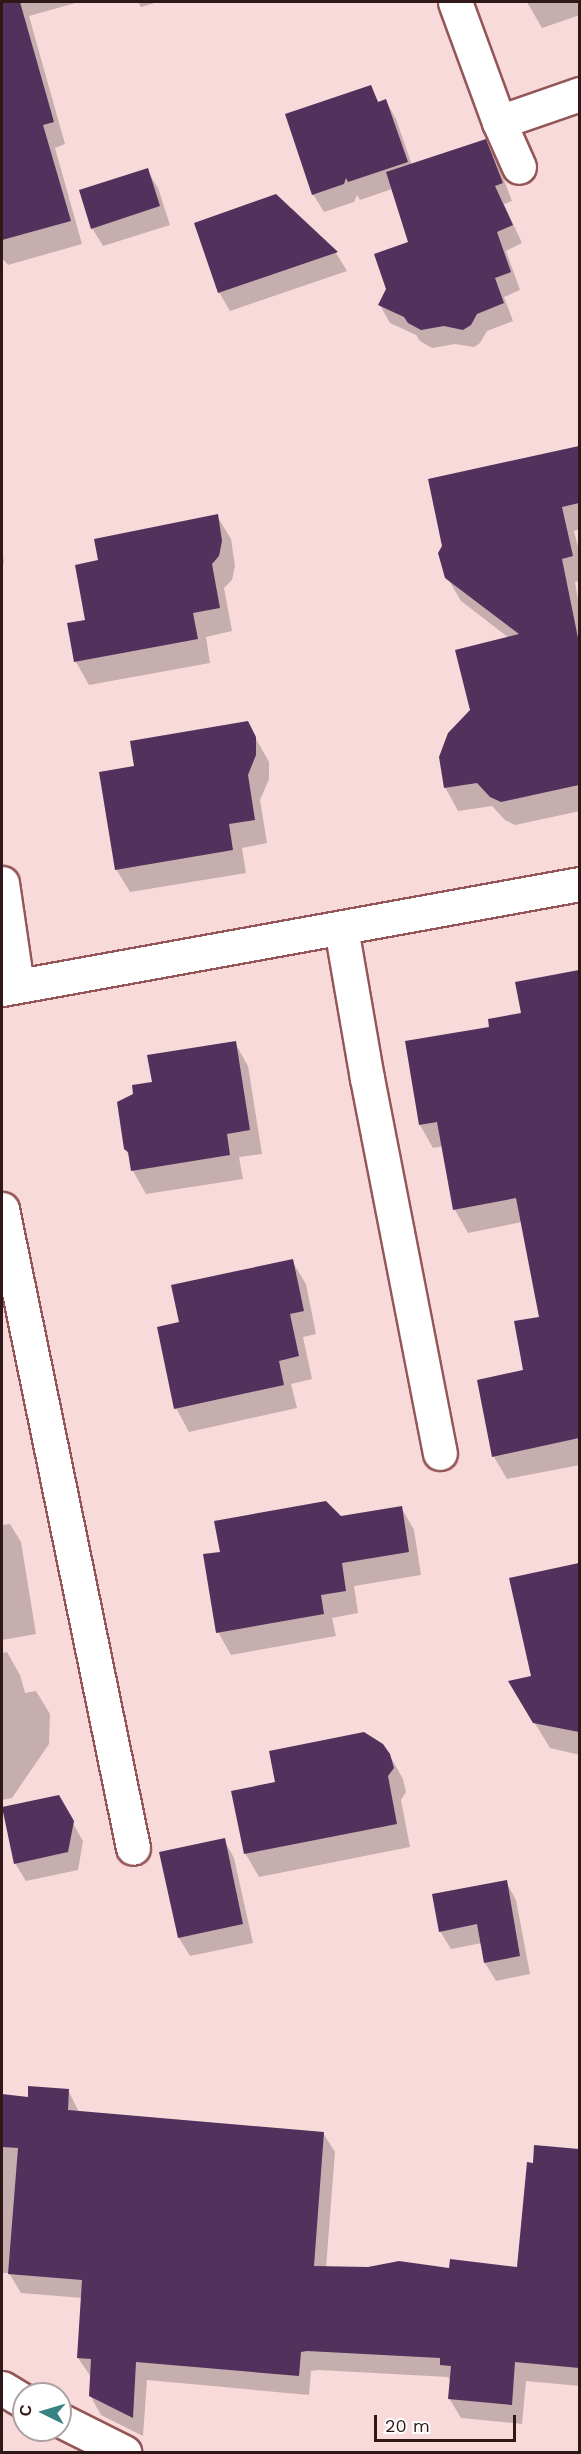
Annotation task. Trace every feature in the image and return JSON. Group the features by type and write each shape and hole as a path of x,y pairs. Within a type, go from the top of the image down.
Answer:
{"street":[{"path":"455,2 499,122 519,167"},
{"path":"499,122 579,94"},
{"path":"2,883 9,987 579,884"},
{"path":"341,928 367,1078 440,1453"},
{"path":"2,1209 133,1848"},
{"path":"72,2426 124,2452"}],"building":[{"path":"2,2 20,2 54,122 43,125 71,221 2,240"},
{"path":"371,85 378,102 386,99 408,162 348,182 346,178 344,184 312,195 285,114"},
{"path":"486,139 503,183 495,186 513,225 497,232 511,272 495,278 504,303 477,314 471,325 463,330 444,326 421,330 408,323 404,317 378,305 386,289 374,254 408,242 386,172"},
{"path":"148,168 160,206 91,229 79,190"},
{"path":"276,194 338,252 218,293 194,223"},
{"path":"579,446 579,503 562,507 573,556 562,559 579,643 579,785 501,802 490,797 477,783 444,788 439,757 448,733 470,710 455,650 519,634 445,578 438,553 442,546 428,479"},
{"path":"218,514 222,541 219,556 212,564 220,608 193,613 198,639 74,662 67,623 85,620 75,565 98,560 94,539"},
{"path":"248,721 256,737 256,755 248,775 255,820 229,824 233,850 115,870 99,772 134,766 130,741"},
{"path":"579,970 579,1438 492,1457 477,1380 523,1370 514,1321 539,1317 516,1198 453,1210 437,1122 419,1125 405,1041 489,1027 488,1019 521,1013 515,982"},
{"path":"236,1041 250,1130 227,1134 230,1155 131,1171 128,1152 124,1149 117,1102 133,1094 132,1085 152,1082 147,1055"},
{"path":"293,1259 304,1311 290,1314 299,1356 279,1361 284,1385 174,1409 157,1327 179,1322 171,1285"},
{"path":"326,1501 341,1516 402,1506 409,1552 342,1563 346,1591 321,1595 324,1614 216,1633 203,1554 220,1552 214,1521"},
{"path":"579,1563 579,1732 533,1723 508,1681 531,1676 509,1578"},
{"path":"364,1732 383,1744 390,1754 394,1768 388,1776 397,1824 244,1854 231,1791 275,1782 269,1751"},
{"path":"59,1795 74,1821 68,1852 14,1864 2,1807"},
{"path":"225,1838 243,1924 178,1938 159,1852"},
{"path":"507,1880 520,1956 484,1963 477,1924 439,1932 432,1894"},
{"path":"28,2086 69,2089 68,2110 324,2132 314,2266 368,2267 399,2261 449,2268 450,2259 517,2267 527,2162 533,2163 534,2145 579,2149 579,2368 515,2362 512,2405 448,2399 451,2366 440,2365 440,2358 307,2351 301,2352 299,2376 136,2362 133,2418 89,2396 91,2359 77,2358 82,2280 8,2274 18,2148 2,2147 2,2094 28,2097"}]}
